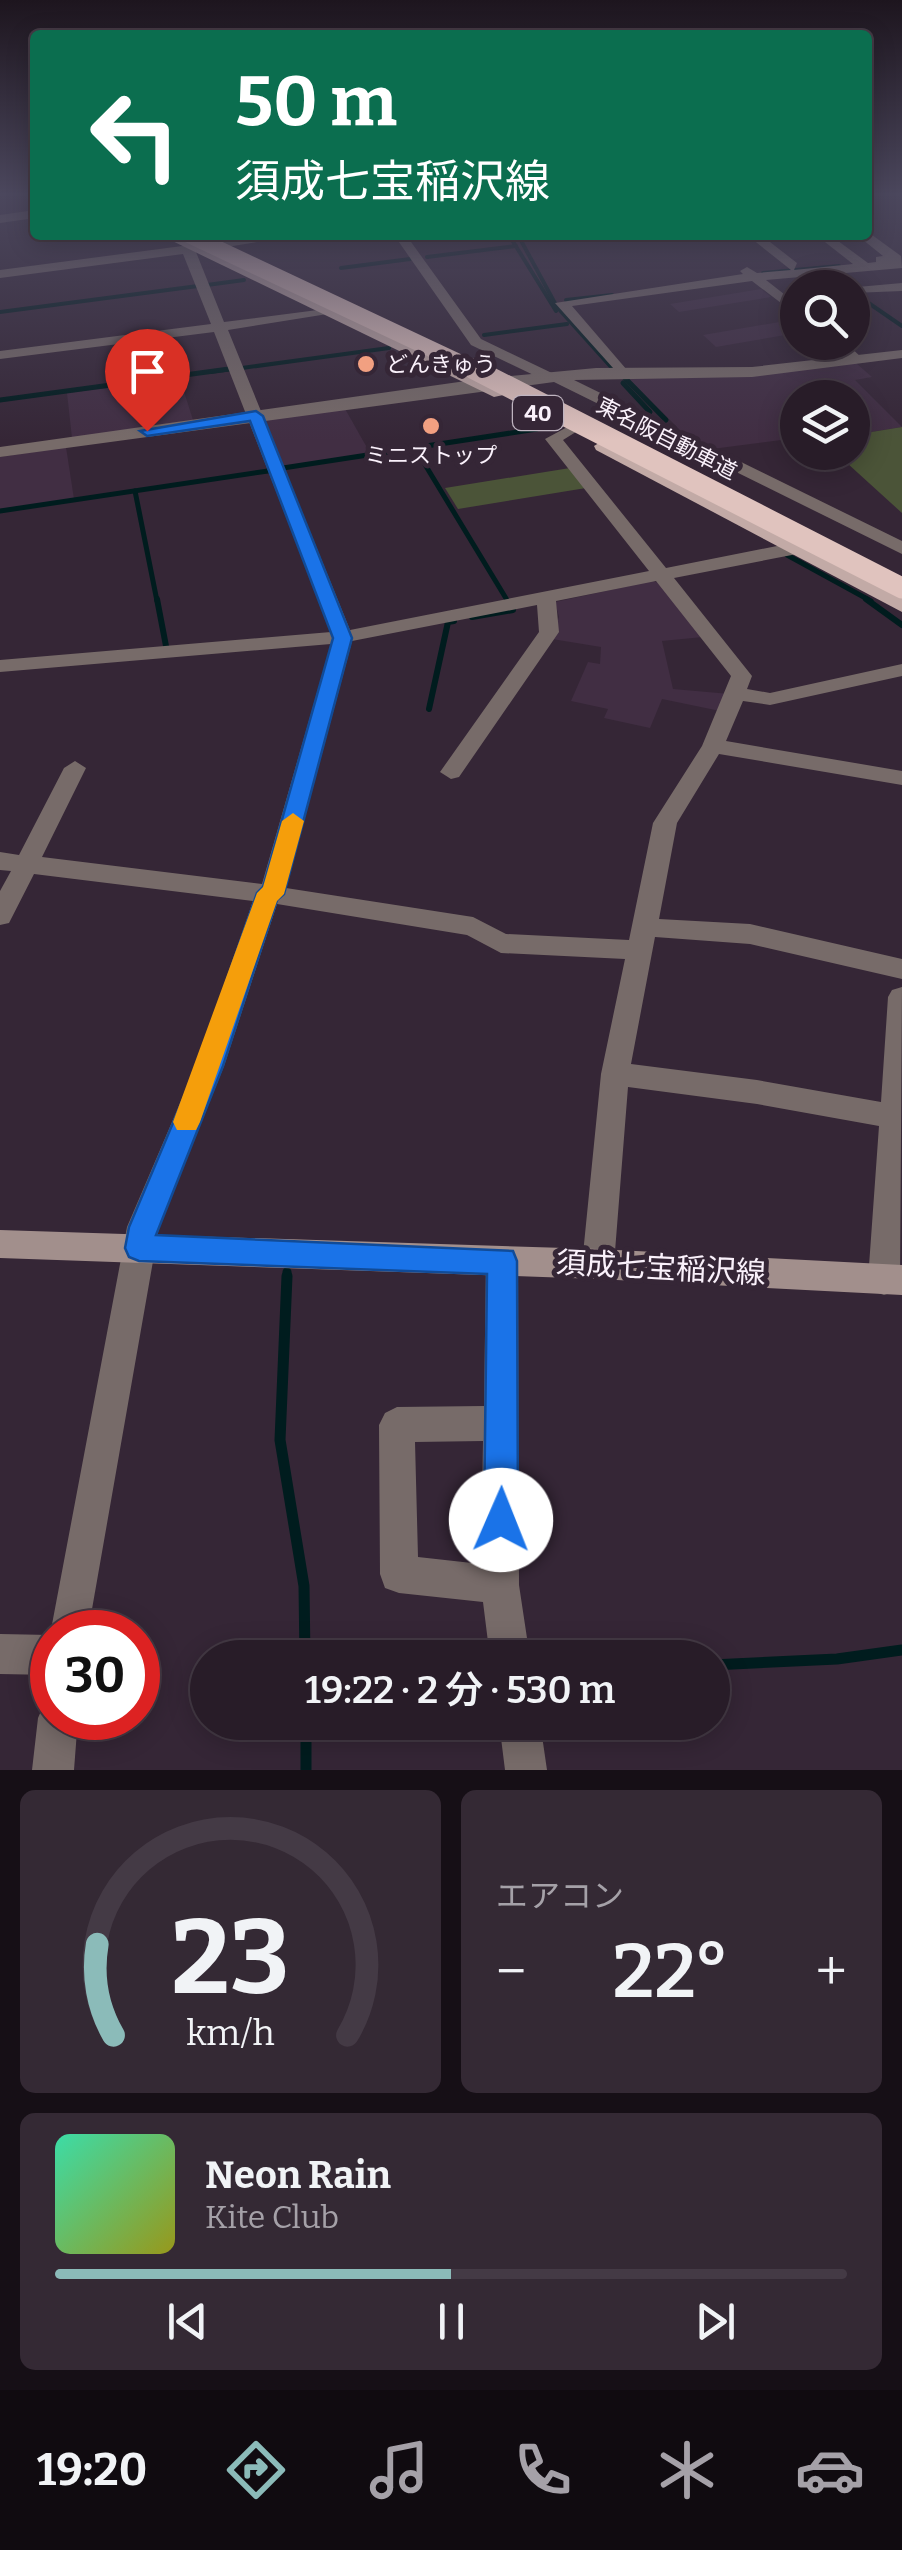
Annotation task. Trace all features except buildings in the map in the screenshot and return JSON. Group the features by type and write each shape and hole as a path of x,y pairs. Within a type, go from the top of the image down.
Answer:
{"highway":[{"name":"東名阪自動車道","path":"255,276 516,389 902,588"},
{"name":"東名阪自動車道","path":"305,276 555,392 902,567"}],"main road":[{"name":"40","path":"252,276 571,430 902,606"},
{"name":"須成七宝稲沢線","path":"0,1244 598,1264 893,1280"}],"street":[{"path":"72,1610 143,1227 210,1066 270,894 342,638 256,416 196,276"},
{"path":"429,276 476,342 902,548"},
{"path":"622,373 562,303 769,276"},
{"path":"754,277 780,297"},
{"path":"870,287 902,285"},
{"path":"776,294 780,294"},
{"path":"0,355 333,312"},
{"path":"870,358 902,354"},
{"path":"0,452 480,384 622,373 728,374 856,360"},
{"path":"571,430 554,440 664,574 685,610 742,676 713,746 665,823 615,1074 598,1264"},
{"path":"0,666 342,638 797,548"},
{"path":"451,772 549,632 546,598"},
{"path":"736,692 770,699 902,670"},
{"path":"713,746 902,778"},
{"path":"0,916 75,768"},
{"path":"0,861 270,894 473,926 501,943 750,934 902,970"},
{"path":"893,1280 895,1117 902,997"},
{"path":"615,1074 757,1092 895,1117"},
{"path":"502,1261 500,1585 508,1640"},
{"path":"500,1585 400,1574 397,1425 502,1423"},
{"path":"0,1654 30,1654"},
{"path":"53,1770 56,1740"},
{"path":"522,1740 526,1770"}],"shaded area":[{"path":"761,289 771,297 679,312 670,304"},
{"path":"780,322 780,336 716,347 703,335"},
{"path":"856,363 872,377 780,380 780,440 712,449 686,436 626,376"},
{"path":"180,379 193,420 72,438 67,393"},
{"path":"870,395 902,427 870,432"},
{"path":"344,407 370,453 283,466 264,419"},
{"path":"66,447 74,499 0,509 0,457"},
{"path":"652,581 660,583 703,637 662,641 673,689 730,694 725,712 662,699 650,728 604,718 608,709 571,701 588,662 600,664 601,647 552,639 559,617 555,602"}],"green space":[{"path":"902,427 902,513 855,470 870,470 870,432"},
{"path":"570,468 586,488 458,509 445,488"}],"waterway":[{"path":"534,276 556,311"},
{"path":"540,276 557,307 611,367"},
{"path":"207,285 244,280"},
{"path":"0,312 198,286"},
{"path":"566,300 612,295"},
{"path":"870,304 902,326"},
{"path":"484,335 567,324"},
{"path":"242,368 389,348"},
{"path":"0,400 229,369"},
{"path":"210,372 232,369"},
{"path":"624,377 666,420"},
{"path":"623,383 650,412"},
{"path":"283,468 537,429"},
{"path":"415,448 507,600"},
{"path":"0,511 268,471"},
{"path":"135,491 157,601"},
{"path":"787,555 871,601"},
{"path":"157,599 166,646"},
{"path":"866,599 902,625"},
{"path":"472,617 513,610"},
{"path":"429,709 448,622 454,621"},
{"path":"287,1276 280,1440 304,1586 305,1640"},
{"path":"730,1664 837,1659 902,1650"},
{"path":"306,1740 306,1770"}],"slow traffic":[{"path":"187,1122 210,1066 268,893 272,894 293,821"}],"place":[{"name":"どんきゅう","path":"366,364"},
{"name":"ミニストップ","path":"431,426"}],"route":[{"path":"147,431 256,416 342,638 272,894 268,893 210,1066 143,1227 139,1248 502,1261 501,1520"}]}
